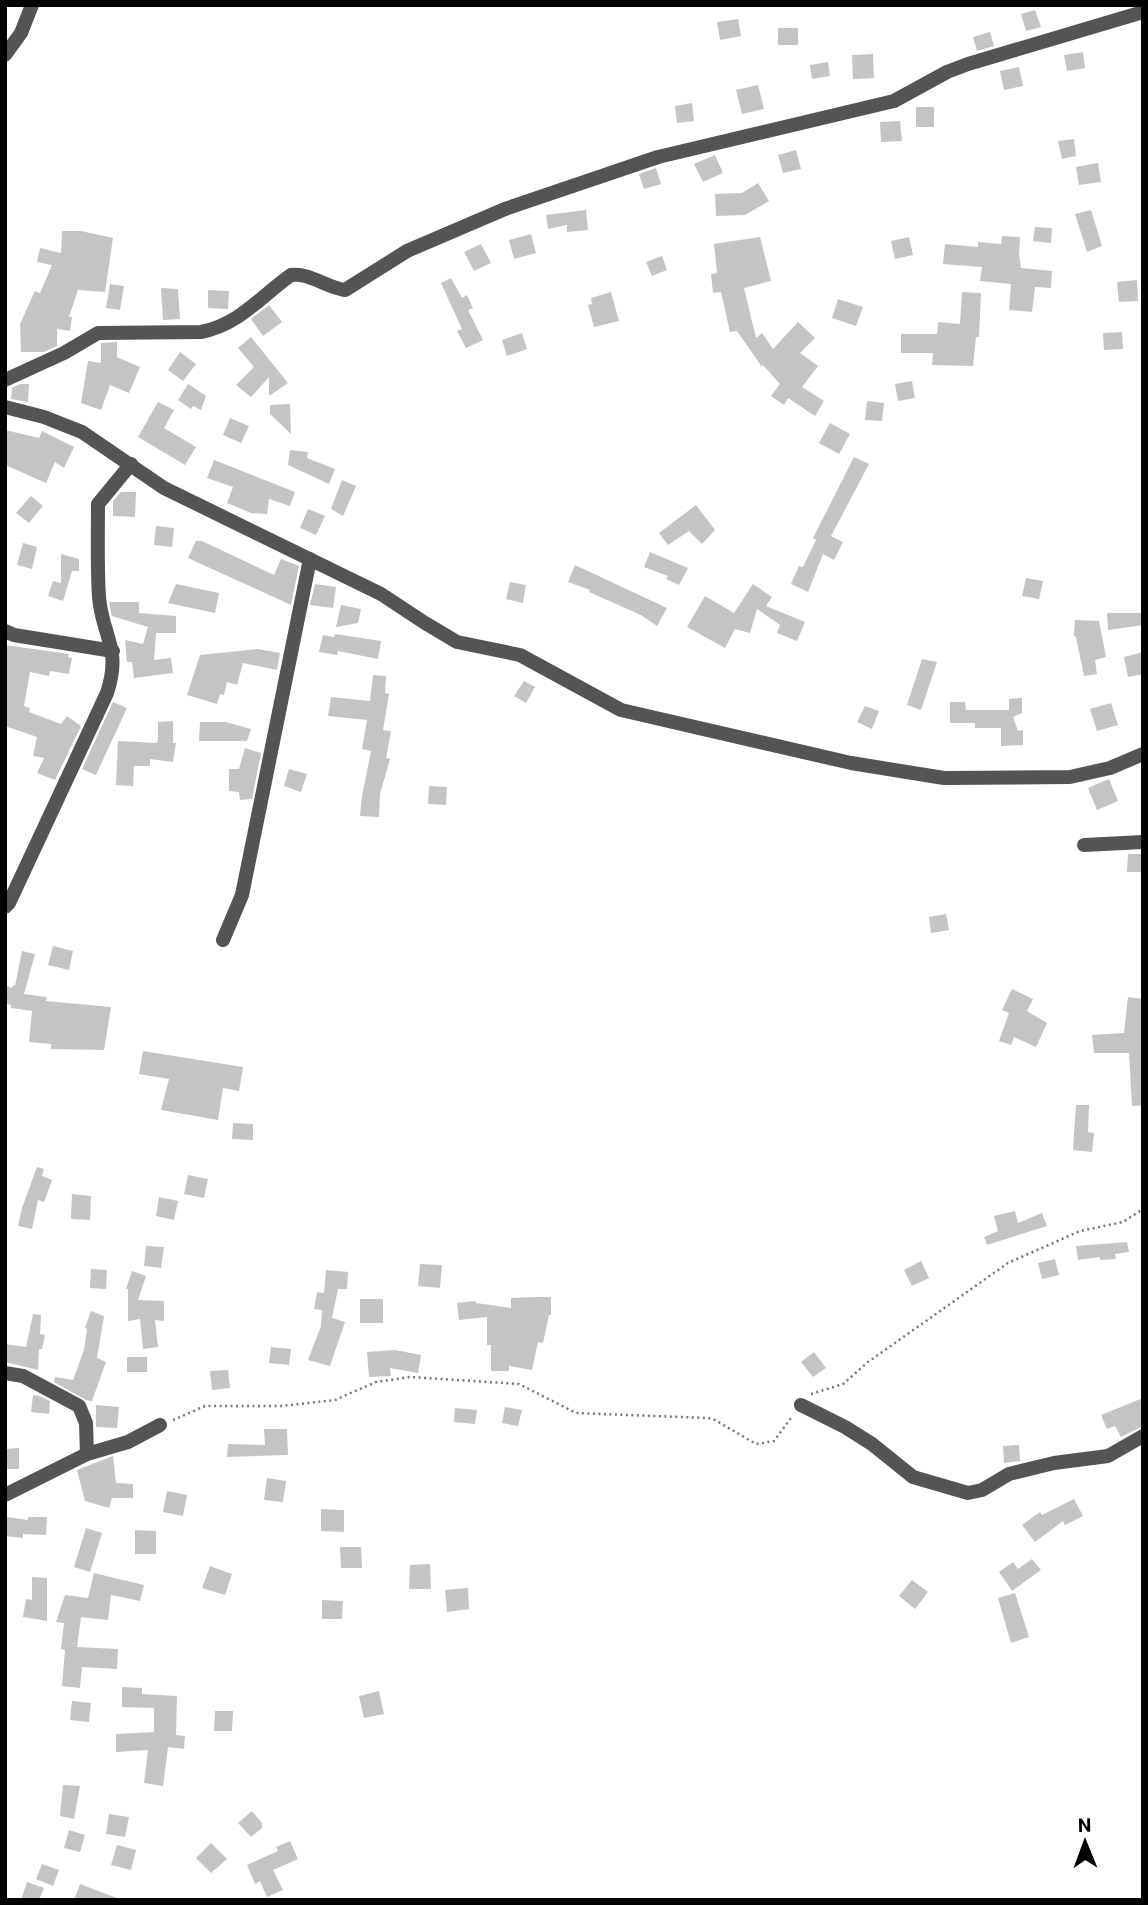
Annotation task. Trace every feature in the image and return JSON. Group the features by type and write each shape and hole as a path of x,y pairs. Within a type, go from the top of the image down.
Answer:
{"street":[{"path":"5,55 21,33 32,5"},
{"path":"5,380 64,353 98,333 214,330 248,312 291,275 298,274 333,289 345,290 407,251 505,209 658,157 894,101 947,72 968,64 1143,12"},
{"path":"5,407 44,417 82,432 164,488 381,594 457,642 520,655 621,710 851,763 944,778 1070,777 1110,768 1143,754"},
{"path":"5,907 114,673 113,651 99,600 98,504 131,464"},
{"path":"223,940 242,895 310,559"},
{"path":"5,631 14,635 113,651"},
{"path":"1084,845 1143,842"},
{"path":"5,1373 23,1376 79,1406 86,1423 87,1454"},
{"path":"801,1405 872,1444 912,1477 968,1493 982,1490 1009,1474 1054,1463 1108,1456 1143,1436"},
{"path":"5,1495 87,1454 128,1442 160,1425"}],"path":[{"path":"160,1425 205,1406 281,1406 335,1400 376,1382 410,1377 519,1384 576,1413 708,1419 715,1420 756,1444 774,1441 810,1394 843,1384 868,1362 1008,1263 1080,1231 1123,1222 1143,1209"}],"building":[{"path":"1035,10 1041,27 1026,31 1021,14"},
{"path":"738,19 741,36 720,40 717,22"},
{"path":"778,28 798,28 798,45 778,45"},
{"path":"990,32 994,46 977,51 973,37"},
{"path":"1083,52 1085,68 1067,71 1064,55"},
{"path":"873,54 874,78 853,79 852,55"},
{"path":"828,62 830,76 812,79 810,65"},
{"path":"1019,67 1023,86 1004,90 1000,71"},
{"path":"758,85 764,109 742,114 736,90"},
{"path":"692,103 694,121 677,123 675,106"},
{"path":"916,107 934,107 934,127 916,127"},
{"path":"900,121 902,141 881,142 880,122"},
{"path":"1074,139 1076,156 1062,159 1058,141"},
{"path":"796,150 801,169 783,173 778,155"},
{"path":"715,155 723,173 703,182 694,164"},
{"path":"1098,163 1101,182 1079,185 1076,167"},
{"path":"656,168 661,184 644,189 639,174"},
{"path":"758,183 769,201 745,215 716,216 715,194 742,193"},
{"path":"586,210 588,230 567,232 567,225 548,229 546,215"},
{"path":"1091,210 1102,246 1087,252 1075,214"},
{"path":"1035,227 1052,228 1051,243 1033,241"},
{"path":"62,231 81,231 113,238 105,292 78,290 69,317 72,317 70,331 57,329 57,346 44,352 21,352 20,324 35,291 40,293 52,265 37,262 40,248 61,253"},
{"path":"531,234 536,253 514,259 509,240"},
{"path":"1002,236 1020,237 1021,268 1052,271 1051,288 1035,287 1032,312 1009,310 1011,284 980,281 982,267 943,264 945,244 978,247 978,242 1001,244"},
{"path":"760,237 771,281 744,288 756,338 762,333 773,349 798,322 815,338 800,353 818,366 802,387 824,401 815,416 788,398 784,405 771,396 780,384 762,364 762,367 737,331 730,332 721,292 713,293 711,274 717,273 714,244"},
{"path":"909,237 913,255 895,259 891,241"},
{"path":"481,244 491,263 474,271 464,252"},
{"path":"662,256 667,270 652,276 646,262"},
{"path":"451,278 462,298 467,295 473,308 468,310 483,340 466,348 457,331 462,329 441,283"},
{"path":"1137,280 1138,301 1119,302 1117,282"},
{"path":"110,284 124,286 120,310 106,308"},
{"path":"161,288 178,289 180,319 163,320"},
{"path":"208,290 229,291 228,309 208,308"},
{"path":"611,292 619,321 594,327 588,305 592,304 591,298"},
{"path":"962,292 981,293 979,337 976,337 973,366 932,365 933,353 901,353 901,334 937,334 938,322 960,324"},
{"path":"838,299 863,307 856,326 832,318"},
{"path":"269,305 282,322 263,336 251,319"},
{"path":"1122,332 1123,349 1104,350 1103,333"},
{"path":"522,333 527,349 507,356 502,340"},
{"path":"251,337 288,383 269,396 269,377 251,397 236,385 254,367 238,348"},
{"path":"117,342 117,357 140,367 129,393 110,385 101,410 81,403 88,361 101,363 101,343"},
{"path":"180,352 196,364 183,381 168,370"},
{"path":"912,381 915,398 898,401 895,384"},
{"path":"29,384 28,402 11,399 12,388"},
{"path":"188,384 206,396 201,410 193,406 191,409 178,400"},
{"path":"867,401 884,403 882,421 865,420"},
{"path":"158,402 174,410 164,428 196,447 185,465 138,437"},
{"path":"290,404 291,434 270,414 270,405"},
{"path":"230,418 249,426 241,443 223,435"},
{"path":"830,423 850,434 839,454 819,443"},
{"path":"5,430 39,438 42,431 74,447 64,468 55,462 46,483 5,465"},
{"path":"290,450 308,452 307,458 335,469 329,484 288,465"},
{"path":"854,457 869,464 831,536 843,542 834,560 823,554 808,592 791,584 799,566 803,567 816,540 813,538"},
{"path":"214,460 295,492 290,506 269,499 267,514 251,513 227,503 233,487 207,478"},
{"path":"342,480 356,486 343,516 331,509"},
{"path":"121,492 136,492 135,517 113,516 113,501"},
{"path":"31,496 43,506 29,523 16,513"},
{"path":"696,505 715,530 702,544 689,531 668,545 659,533"},
{"path":"308,509 325,516 316,535 300,528"},
{"path":"156,526 174,528 172,547 154,545"},
{"path":"196,541 202,541 274,575 281,559 299,566 291,605 188,558"},
{"path":"23,543 37,547 32,569 17,565"},
{"path":"650,552 688,568 679,585 666,579 668,576 644,567"},
{"path":"61,554 79,559 79,571 72,571 63,601 48,596 53,581 61,583"},
{"path":"575,565 667,608 657,626 641,615 568,582"},
{"path":"1026,578 1043,581 1039,599 1022,596"},
{"path":"510,582 526,585 523,603 506,599"},
{"path":"176,584 219,593 215,613 168,603"},
{"path":"315,584 336,587 333,608 310,605"},
{"path":"753,584 772,597 766,606 805,622 797,641 777,633 780,625 757,609 750,633 735,629 725,648 687,627 705,596 734,613"},
{"path":"109,602 139,602 139,613 176,616 176,633 156,633 154,660 171,658 173,673 134,678 132,662 127,662 125,640 143,644 148,627 112,616"},
{"path":"341,605 361,609 358,623 336,627"},
{"path":"1107,613 1143,613 1143,625 1108,630"},
{"path":"1075,620 1099,621 1106,657 1095,660 1097,674 1084,676 1074,636"},
{"path":"335,634 381,641 378,659 338,651 337,655 319,652 323,635 334,637"},
{"path":"5,645 69,654 68,657 72,658 69,674 50,671 49,676 30,672 24,706 30,708 29,712 61,724 67,716 81,726 55,780 37,773 44,758 33,756 37,737 5,726"},
{"path":"258,649 280,653 277,670 243,663 237,685 227,682 224,695 220,694 217,704 187,695 200,655"},
{"path":"1143,652 1143,674 1128,677 1124,657"},
{"path":"922,659 937,662 921,710 907,705"},
{"path":"373,675 386,676 385,693 389,694 383,730 391,731 386,758 390,759 380,794 379,817 360,816 371,751 362,749 367,720 328,716 331,697 370,701"},
{"path":"524,681 535,687 526,703 514,696"},
{"path":"1022,698 1022,713 1013,717 1018,731 1023,730 1023,745 1001,746 1001,728 975,728 975,723 950,723 950,702 965,702 966,710 1009,710 1009,699"},
{"path":"113,702 127,708 96,775 82,769"},
{"path":"1111,703 1118,725 1097,731 1090,709"},
{"path":"865,706 879,711 872,729 857,722"},
{"path":"173,721 173,743 176,743 173,762 150,759 150,766 134,766 133,786 116,785 118,741 156,743 158,722"},
{"path":"200,722 226,722 251,729 247,741 199,741"},
{"path":"245,748 261,753 252,799 240,800 239,792 229,791 229,769 239,769"},
{"path":"289,769 307,774 301,792 284,786"},
{"path":"1109,779 1118,801 1097,810 1088,788"},
{"path":"429,786 447,787 446,805 428,804"},
{"path":"1128,854 1143,854 1143,872 1127,872"},
{"path":"946,914 949,930 931,933 929,917"},
{"path":"53,946 73,951 69,970 48,965"},
{"path":"22,951 35,954 24,994 47,997 46,1001 111,1007 104,1050 51,1049 51,1044 29,1042 32,1011 11,1008 11,1005 5,1003 5,985 12,988 15,986"},
{"path":"1012,989 1033,999 1027,1011 1047,1023 1036,1047 1014,1037 1011,1045 999,1041 1009,1013 1002,1010"},
{"path":"1128,997 1143,999 1143,1105 1132,1106 1129,1053 1094,1053 1092,1035 1124,1033"},
{"path":"143,1051 243,1067 239,1091 223,1088 218,1120 161,1110 169,1079 139,1074"},
{"path":"1076,1105 1089,1105 1088,1132 1094,1133 1092,1152 1073,1150"},
{"path":"233,1123 253,1124 253,1140 232,1139"},
{"path":"37,1167 44,1169 42,1176 52,1180 44,1202 38,1200 32,1229 18,1226"},
{"path":"188,1175 208,1179 204,1198 184,1194"},
{"path":"72,1194 91,1196 90,1220 71,1219"},
{"path":"159,1197 178,1201 174,1220 156,1216"},
{"path":"1015,1211 1018,1223 1042,1213 1047,1226 987,1245 984,1237 998,1231 994,1216"},
{"path":"1127,1242 1129,1252 1115,1254 1116,1259 1100,1260 1100,1257 1078,1260 1076,1246"},
{"path":"146,1246 164,1247 161,1268 144,1266"},
{"path":"1055,1259 1059,1275 1042,1279 1038,1263"},
{"path":"921,1261 929,1278 912,1286 904,1270"},
{"path":"420,1264 442,1265 440,1288 418,1286"},
{"path":"91,1269 107,1270 106,1289 90,1288"},
{"path":"326,1270 348,1272 347,1289 338,1289 332,1318 345,1322 330,1366 308,1360 321,1326 322,1310 314,1309 317,1292 324,1293"},
{"path":"132,1271 146,1276 138,1300 164,1301 164,1321 155,1320 158,1347 143,1349 140,1319 128,1321 126,1289"},
{"path":"551,1297 551,1315 543,1343 538,1342 532,1370 509,1366 509,1371 491,1371 487,1317 459,1320 457,1303 475,1301 511,1308 511,1298"},
{"path":"360,1299 383,1299 383,1323 360,1323"},
{"path":"91,1311 104,1316 97,1358 106,1362 92,1401 54,1382 55,1377 73,1380 84,1350 85,1328"},
{"path":"33,1314 41,1315 40,1334 45,1335 42,1349 39,1349 38,1370 5,1362 5,1344 26,1347"},
{"path":"271,1347 291,1349 289,1365 269,1363"},
{"path":"395,1350 421,1355 418,1373 390,1368 391,1376 369,1377 367,1352"},
{"path":"814,1352 826,1368 813,1377 801,1362"},
{"path":"127,1357 147,1357 147,1372 127,1372"},
{"path":"228,1370 230,1388 212,1390 210,1371"},
{"path":"33,1395 50,1401 49,1414 31,1412"},
{"path":"1143,1398 1143,1426 1121,1437 1115,1426 1107,1429 1101,1415"},
{"path":"96,1405 119,1407 117,1428 96,1427"},
{"path":"505,1407 522,1410 518,1426 502,1423"},
{"path":"455,1408 477,1410 475,1424 454,1422"},
{"path":"264,1429 287,1429 288,1455 227,1457 228,1444 265,1445"},
{"path":"1019,1445 1020,1461 1004,1463 1003,1446"},
{"path":"19,1448 19,1469 5,1469 5,1449"},
{"path":"113,1456 116,1483 133,1484 133,1498 112,1498 109,1508 85,1501 77,1470"},
{"path":"267,1478 286,1481 283,1502 264,1500"},
{"path":"167,1491 187,1495 183,1516 163,1512"},
{"path":"1074,1499 1083,1516 1065,1525 1063,1521 1035,1542 1022,1525 1040,1512 1042,1515"},
{"path":"321,1509 344,1510 344,1532 321,1531"},
{"path":"7,1517 28,1520 28,1517 47,1517 46,1535 23,1534 23,1538 5,1536"},
{"path":"86,1528 102,1533 90,1572 74,1567"},
{"path":"135,1530 156,1531 156,1554 135,1554"},
{"path":"340,1547 361,1547 362,1568 341,1568"},
{"path":"1032,1559 1041,1570 1012,1591 999,1572 1013,1562 1018,1569"},
{"path":"430,1564 431,1589 409,1589 410,1565"},
{"path":"210,1566 232,1574 225,1595 202,1588"},
{"path":"94,1573 144,1585 140,1601 111,1595 108,1620 81,1617 77,1647 118,1649 117,1669 82,1667 80,1688 62,1686 65,1650 61,1649 64,1623 56,1622 65,1595 88,1598"},
{"path":"32,1577 47,1578 47,1621 23,1617 26,1599 32,1600"},
{"path":"912,1580 928,1592 915,1609 899,1596"},
{"path":"468,1588 469,1609 447,1612 445,1590"},
{"path":"1015,1593 1029,1637 1011,1643 998,1598"},
{"path":"322,1600 343,1601 342,1619 322,1619"},
{"path":"122,1687 142,1688 142,1694 177,1696 176,1735 185,1736 184,1749 168,1747 163,1786 144,1783 148,1750 116,1752 116,1734 154,1732 154,1708 122,1707"},
{"path":"379,1691 384,1714 364,1718 359,1696"},
{"path":"72,1701 91,1703 89,1722 70,1720"},
{"path":"215,1711 233,1711 232,1731 214,1731"},
{"path":"63,1785 80,1786 74,1819 60,1816"},
{"path":"252,1811 262,1823 262,1828 251,1837 238,1823"},
{"path":"109,1814 129,1817 125,1837 106,1834"},
{"path":"69,1830 85,1835 80,1852 64,1848"},
{"path":"290,1841 298,1859 273,1870 283,1890 267,1897 260,1881 255,1884 247,1865 278,1851 276,1847"},
{"path":"211,1843 227,1859 211,1873 196,1858"},
{"path":"117,1845 136,1850 131,1870 111,1865"},
{"path":"42,1864 59,1870 53,1886 36,1879"},
{"path":"27,1882 44,1888 39,1900 21,1900"},
{"path":"80,1884 117,1898 117,1900 74,1900"}]}
